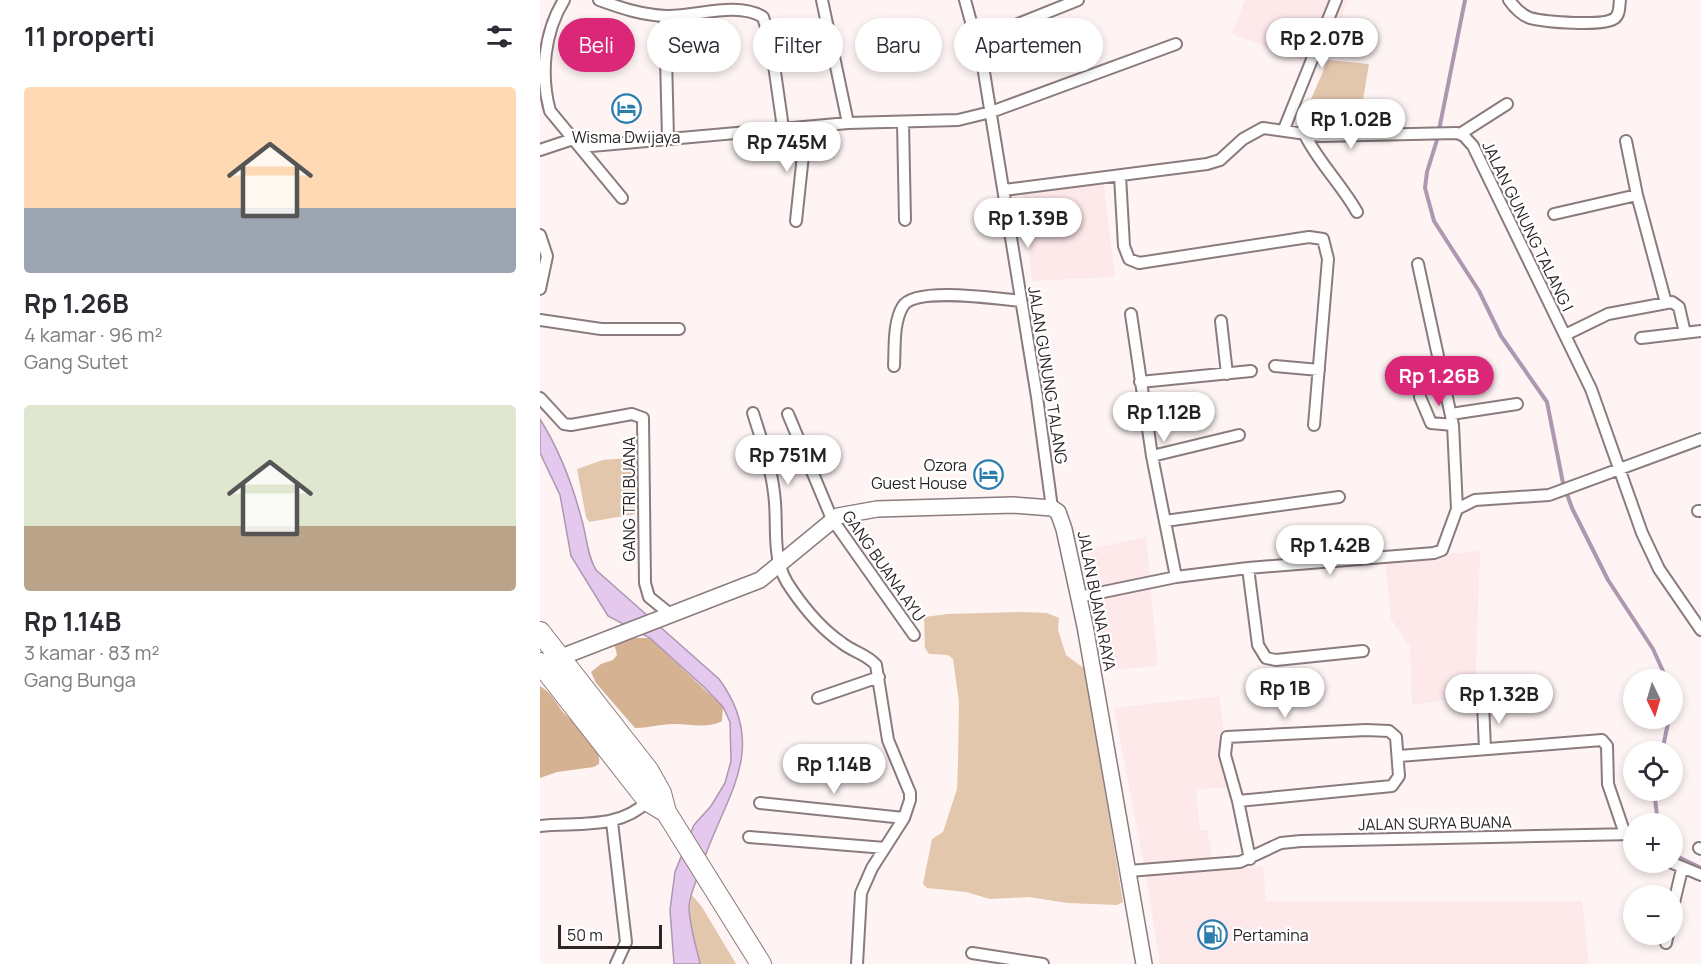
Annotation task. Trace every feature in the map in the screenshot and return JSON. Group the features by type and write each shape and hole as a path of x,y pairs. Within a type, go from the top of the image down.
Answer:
{"highway":[{"path":"540,632 545,663 648,801 670,817"},
{"path":"545,663 648,770 661,793 670,817 761,964"}],"street":[{"path":"564,0 549,29 542,80 550,111 622,198"},
{"path":"599,0 635,12 665,16 754,12 763,17 771,44 783,128"},
{"path":"716,0 718,12"},
{"path":"822,0 848,123"},
{"name":"JALAN GUNUNG TALANG","path":"965,0 971,18"},
{"path":"1033,18 1078,0"},
{"path":"1284,129 1336,0"},
{"path":"1509,0 1529,17 1585,22 1614,19 1618,14 1620,0"},
{"path":"665,16 668,139"},
{"path":"540,150 576,143 668,139 848,123 958,120 991,112 1176,44"},
{"name":"JALAN GUNUNG TALANG","path":"984,72 1052,508"},
{"path":"1004,190 1120,176 1220,160 1254,132 1263,128 1284,129 1305,135 1456,133 1507,104"},
{"path":"903,123 905,220"},
{"path":"796,221 806,127"},
{"name":"JALAN GUNUNG TALANG I","path":"1456,133 1473,146 1591,389 1642,533 1659,569 1696,611 1701,630"},
{"path":"1305,135 1318,158 1349,198 1356,212"},
{"path":"1626,141 1637,195 1666,303"},
{"path":"1120,176 1124,246 1129,259 1139,263 1309,237 1323,239 1328,259 1314,425"},
{"path":"1554,214 1637,195"},
{"path":"540,236 547,256 540,289"},
{"path":"1079,597 1176,577 1248,568 1434,553 1442,550 1457,509 1452,420 1418,264"},
{"path":"894,366 898,319 909,300 920,296 938,295 1021,301"},
{"path":"1565,335 1608,314 1666,303 1677,304 1685,333"},
{"path":"1131,314 1152,456 1176,577"},
{"path":"540,320 601,329 679,329"},
{"path":"1221,321 1227,374"},
{"path":"1641,338 1701,331"},
{"path":"1275,366 1319,370"},
{"path":"1140,382 1251,372"},
{"path":"1420,397 1431,423 1517,405"},
{"name":"GANG TRI BUANA","path":"540,398 564,424 571,426 632,414 643,418 645,583 649,597 667,616"},
{"path":"753,413 774,493 774,534 778,568 792,590 831,636 848,648 869,657 876,665 888,740 910,793 904,818 872,868 861,892 857,964"},
{"name":"GANG BUANA AYU","path":"788,414 832,519 914,635"},
{"path":"1152,456 1239,435"},
{"path":"1457,509 1474,500 1549,495 1576,487 1701,439"},
{"path":"1166,521 1339,497"},
{"path":"545,663 744,587 778,568 832,519 861,510 1013,505 1052,508"},
{"name":"JALAN BUANA RAYA","path":"1052,508 1061,518 1079,597 1144,964"},
{"path":"1248,568 1258,645 1266,658 1276,660 1363,651"},
{"path":"818,698 879,677"},
{"path":"1483,703 1485,749"},
{"path":"1250,859 1238,801 1227,767 1224,746 1227,737 1389,731 1396,737 1399,756"},
{"name":"JALAN SURYA BUANA","path":"1238,801 1392,786 1399,776 1399,756 1602,740 1607,746 1608,784 1623,820"},
{"path":"540,826 612,822 640,809 648,801"},
{"path":"760,803 904,818"},
{"path":"612,822 626,942 616,964"},
{"name":"JALAN SURYA BUANA","path":"1129,871 1224,864 1250,859 1281,843 1301,841 1623,834"},
{"path":"748,837 885,848"},
{"path":"1683,869 1701,875"},
{"path":"972,953 1043,964"}],"shaded area":[{"path":"1245,0 1348,0 1325,69 1232,34"},
{"path":"1328,60 1369,64 1357,136 1323,136 1299,127"},
{"path":"1103,178 1115,277 1032,281 1022,188"},
{"path":"540,419 559,454 569,479 583,524 590,557 596,570 719,679 734,705 741,729 742,752 738,775 709,845 693,888 689,906 700,964 674,964 670,910 675,872 694,825 711,806 725,783 731,761 730,722 723,707 705,688 650,638 608,616 571,556 560,495 540,453"},
{"path":"630,458 634,470 635,514 589,522 586,517 577,469 603,460"},
{"path":"1146,537 1158,666 1107,670 1085,550"},
{"path":"1480,551 1475,695 1412,705 1410,647 1391,619 1385,560"},
{"path":"1022,612 1047,613 1059,618 1058,630 1066,655 1085,669 1123,902 1117,905 1067,903 1029,897 990,899 966,892 927,888 923,884 932,839 943,832 957,789 959,702 953,659 948,655 929,654 925,648 924,617"},
{"path":"626,638 650,638 723,707 722,721 705,725 669,724 635,728 596,683 591,672 601,664 613,660 617,655 614,643"},
{"path":"540,686 587,734 596,748 599,764 594,767 557,772 540,778"},
{"path":"1219,696 1226,745 1227,788 1196,789 1200,830 1207,830 1215,869 1263,866 1266,901 1582,901 1589,964 1160,964 1146,875 1114,708"},
{"path":"692,895 702,907 736,964 700,964 690,921"}],"waterway":[{"path":"1465,0 1437,140 1427,172 1425,188 1434,221 1479,291 1501,336 1547,402 1563,483 1572,508 1608,580 1653,649 1662,669"},
{"path":"1664,741 1667,729"},
{"path":"1655,801 1657,813"},
{"path":"1683,859 1701,868"}],"place":[{"name":"Wisma Dwijaya","path":"626,109"},
{"name":"Ozora Guest House","path":"988,474"},
{"name":"Pertamina","path":"1212,935"}]}
